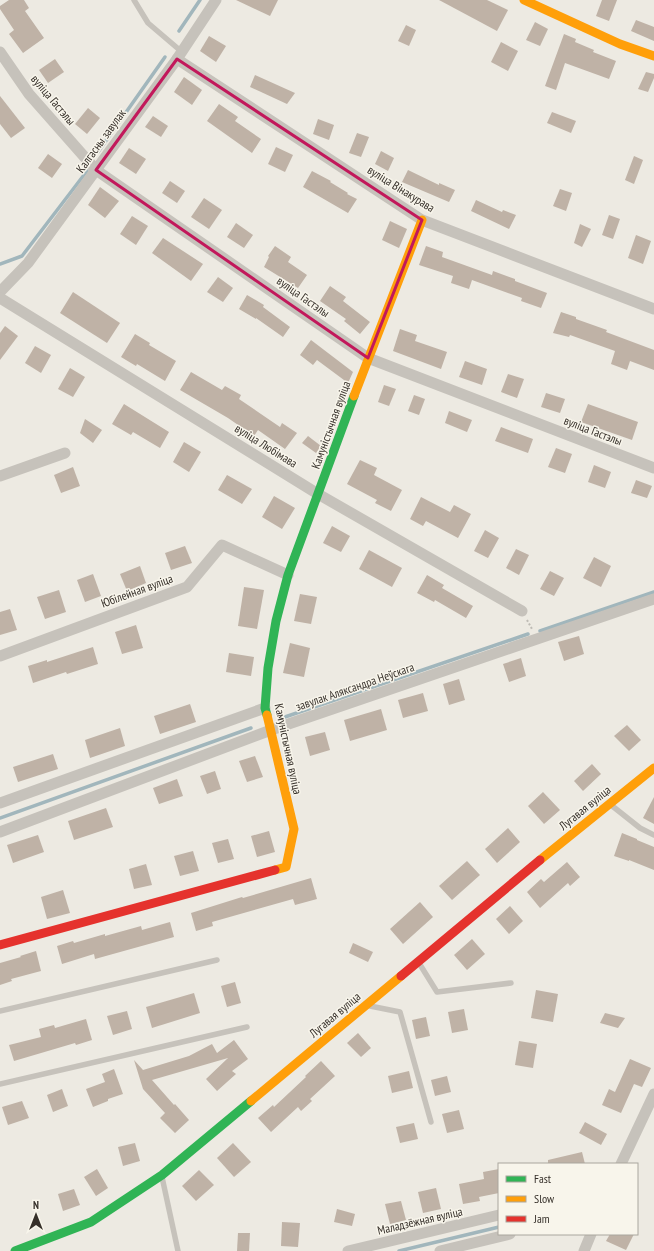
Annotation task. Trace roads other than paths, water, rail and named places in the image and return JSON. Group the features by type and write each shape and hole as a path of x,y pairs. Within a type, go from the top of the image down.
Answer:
{"street":[{"name":"Калгасны завулак","path":"0,292 28,263 180,56 216,0"},
{"path":"524,0 620,44 654,56"},
{"name":"вуліца Гастэлы","path":"0,52 29,94 96,170 368,358 654,468"},
{"name":"вуліца Вінакурава","path":"180,56 422,220 654,309"},
{"name":"Камуністычная вуліца","path":"0,945 286,867 294,830 265,708 268,668 276,621 288,575 368,358 422,220"},
{"name":"вуліца Любімава","path":"0,298 318,494 522,611"},
{"path":"0,476 65,453"},
{"name":"Юбілейная вуліца","path":"0,656 187,587 222,545 288,575"},
{"name":"завулак Аляксандра Неўскага","path":"0,832 271,730 654,599"},
{"path":"0,803 265,708"},
{"name":"Лугавая вуліца","path":"15,1251 91,1222 162,1175 540,860 654,768"},
{"path":"621,1163 654,1094"},
{"name":"Маладзёжная вуліца","path":"348,1251 498,1215"},
{"path":"440,1251 506,1235"},
{"path":"584,1251 591,1235"}],"lane":[{"path":"134,0 148,23 180,56"},
{"path":"610,804 640,828 654,835"},
{"path":"0,1011 217,960"},
{"path":"418,961 437,992 511,983"},
{"path":"366,1005 400,1012 431,1122"},
{"path":"0,1084 247,1027"},
{"path":"162,1175 178,1251"}],"waterway":[{"path":"179,31 200,0"},
{"path":"98,152 165,57"},
{"path":"0,264 22,256 87,171"},
{"path":"540,631 654,592"},
{"path":"282,718 528,634"},
{"path":"0,818 251,728"},
{"path":"399,1251 498,1227"}]}
